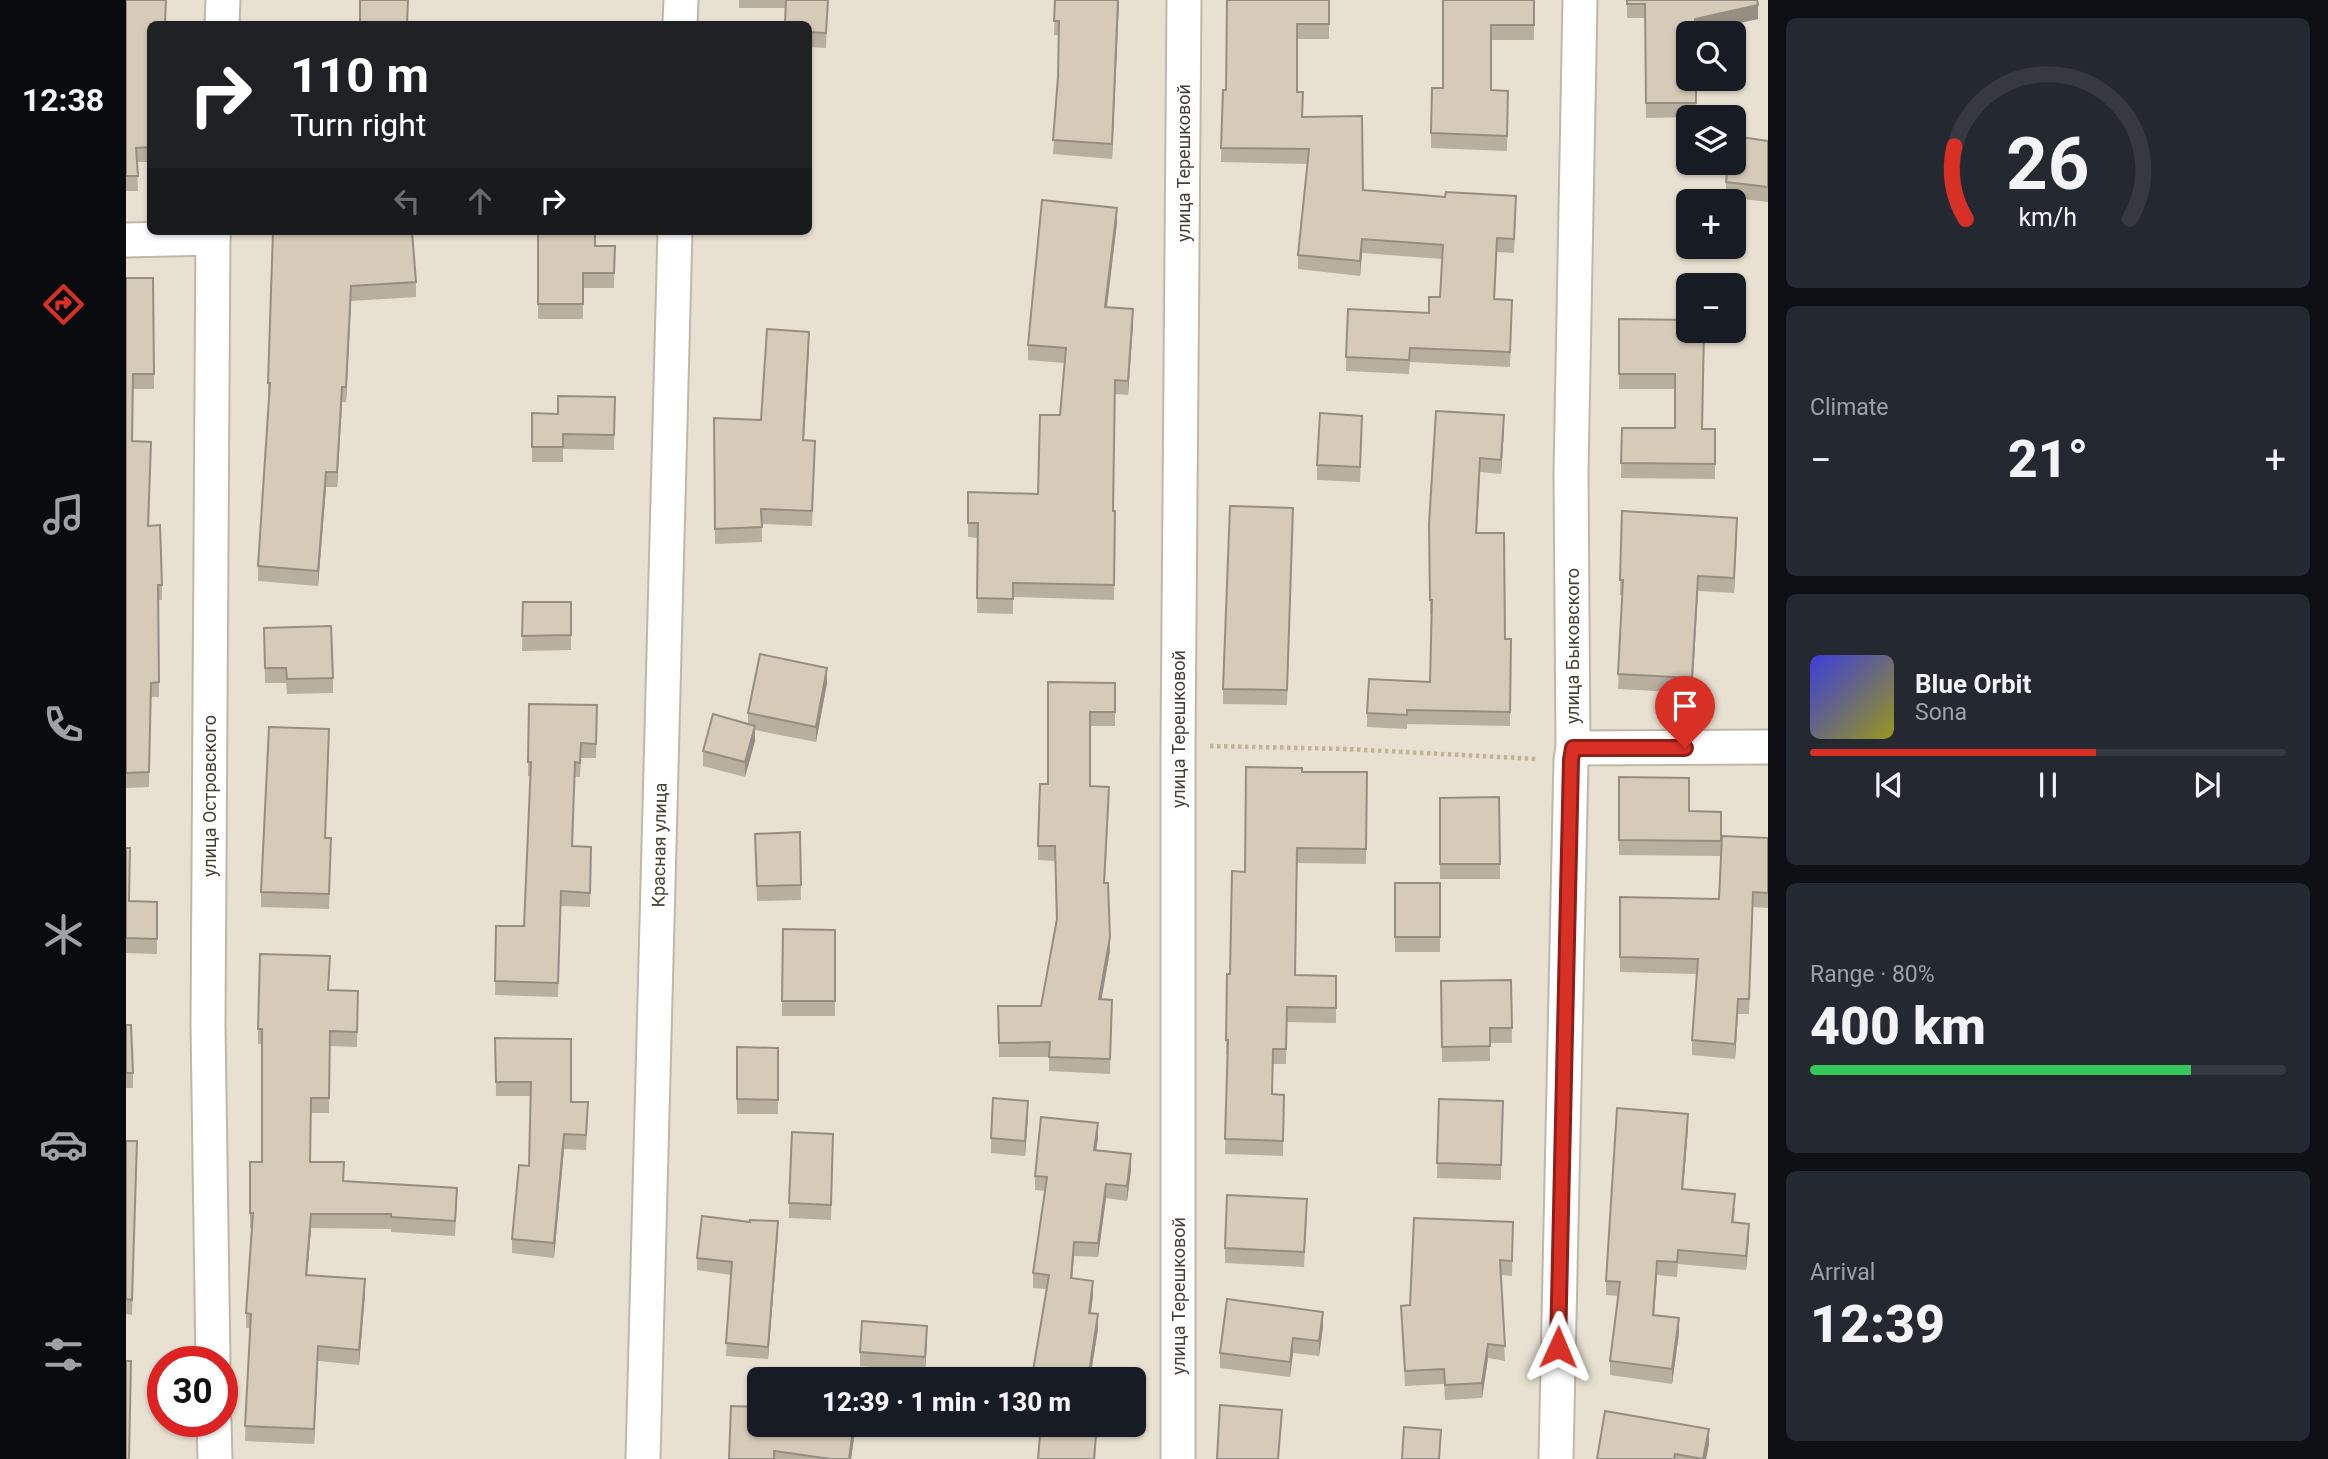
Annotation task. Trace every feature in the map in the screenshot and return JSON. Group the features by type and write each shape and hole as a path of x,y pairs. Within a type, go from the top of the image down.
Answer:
{"street":[{"path":"222,21 223,0"},
{"path":"680,21 681,0"},
{"name":"улица Терешковой","path":"1178,1459 1178,746 1184,0"},
{"name":"улица Быковского","path":"1556,1459 1572,754 1571,472 1580,0"},
{"path":"126,240 213,235"},
{"name":"улица Островского","path":"213,235 208,1025 213,1346"},
{"name":"Красная улица","path":"643,1459 675,235"},
{"path":"1572,754 1768,747"},
{"path":"214,1437 215,1459"}],"path":[{"path":"1178,746 1572,754"}],"shaded area":[{"path":"126,0 1768,0 1768,1459 126,1459"}],"building":[{"path":"126,0 166,0 165,21 147,21 147,147 136,148 138,176 126,176"},
{"path":"360,0 408,0 407,21 360,21"},
{"path":"786,0 828,0 826,33 812,32 812,21 785,21"},
{"path":"1055,0 1118,0 1112,144 1053,140 1059,21 1054,21"},
{"path":"1227,0 1329,0 1329,24 1297,24 1297,92 1303,92 1302,117 1362,116 1363,190 1445,197 1446,192 1516,196 1514,239 1497,238 1494,299 1512,300 1510,352 1410,348 1409,360 1346,357 1348,309 1429,313 1429,297 1440,297 1443,245 1362,239 1360,261 1298,255 1309,149 1221,148 1223,90 1226,90"},
{"path":"1443,0 1534,0 1534,25 1491,25 1491,90 1508,91 1507,136 1431,133 1432,88 1443,88"},
{"path":"1627,0 1757,0 1758,5 1695,21 1676,21 1676,91 1696,91 1696,103 1646,103 1645,4 1627,4"},
{"path":"1746,138 1768,141 1768,187 1726,182 1727,175 1746,175"},
{"path":"1042,200 1117,208 1105,307 1133,309 1128,381 1115,380 1114,585 1013,583 1013,599 977,598 978,523 968,523 968,492 1038,494 1040,415 1060,415 1066,348 1028,345"},
{"path":"273,235 412,235 416,282 351,286 346,387 342,387 337,472 326,472 318,571 258,566"},
{"path":"538,235 595,235 595,246 615,246 614,273 583,273 583,304 538,304"},
{"path":"126,278 153,278 154,374 133,374 132,441 151,442 148,526 160,525 162,585 158,585 159,682 151,683 149,772 126,773"},
{"path":"1619,319 1676,320 1676,343 1704,343 1702,429 1715,429 1715,464 1621,463 1622,428 1675,428 1675,374 1619,374"},
{"path":"767,329 809,332 803,440 815,441 812,511 761,509 762,527 715,529 714,418 761,420"},
{"path":"558,396 615,397 614,435 563,434 563,447 532,447 532,413 558,414"},
{"path":"1436,411 1504,415 1501,460 1480,458 1476,533 1504,533 1505,639 1511,639 1510,712 1407,710 1407,715 1367,713 1369,679 1430,682 1432,600 1429,524"},
{"path":"1320,413 1362,416 1360,467 1317,465"},
{"path":"1230,506 1293,508 1287,690 1223,689"},
{"path":"1622,511 1737,518 1734,578 1698,576 1692,678 1618,674 1623,580 1620,580"},
{"path":"523,602 571,602 571,635 522,636"},
{"path":"331,626 333,678 287,679 286,668 265,668 264,628"},
{"path":"760,654 827,668 816,727 748,713"},
{"path":"1048,682 1115,683 1115,712 1090,712 1090,786 1109,787 1104,883 1108,883 1110,937 1099,999 1112,1000 1110,1059 1049,1057 1050,1042 999,1043 998,1006 1041,1006 1057,919 1055,846 1038,846 1040,784 1048,784"},
{"path":"529,704 597,705 596,744 581,743 580,763 575,762 572,846 591,847 590,893 561,891 558,983 495,981 496,926 524,926 531,762 528,762"},
{"path":"713,714 755,726 745,762 703,751"},
{"path":"269,727 329,729 325,838 331,838 329,894 261,892"},
{"path":"1246,767 1302,768 1302,772 1367,772 1366,849 1297,848 1295,975 1336,976 1336,1008 1287,1007 1286,1049 1273,1049 1272,1094 1284,1095 1283,1141 1225,1139 1227,974 1230,974 1232,871 1245,872"},
{"path":"1619,777 1689,778 1689,811 1721,812 1721,841 1619,840"},
{"path":"1499,797 1500,864 1440,864 1440,798"},
{"path":"800,832 801,885 757,886 755,834"},
{"path":"1722,836 1768,838 1768,893 1753,892 1749,999 1738,999 1735,1044 1692,1040 1698,959 1620,957 1620,897 1719,899"},
{"path":"126,848 130,848 129,901 157,902 157,939 126,938"},
{"path":"1395,883 1440,883 1440,937 1395,937"},
{"path":"783,929 835,930 835,1001 782,1001"},
{"path":"260,954 330,956 328,990 358,991 357,1032 330,1031 329,1098 311,1098 310,1162 344,1162 343,1181 457,1188 455,1221 391,1217 391,1214 311,1214 306,1275 365,1279 359,1350 318,1346 314,1429 245,1426 251,1314 246,1313 253,1213 250,1213 250,1162 262,1162 262,1029 258,1029"},
{"path":"1511,980 1512,1028 1490,1028 1490,1046 1442,1047 1441,981"},
{"path":"126,1025 131,1025 133,1073 126,1073"},
{"path":"495,1038 571,1039 571,1102 588,1102 586,1135 564,1134 554,1243 512,1239 519,1165 529,1166 531,1082 496,1082"},
{"path":"737,1047 778,1048 778,1100 737,1099"},
{"path":"993,1098 1028,1101 1025,1141 991,1138"},
{"path":"1439,1099 1503,1101 1501,1165 1437,1163"},
{"path":"1617,1108 1688,1114 1682,1189 1735,1194 1732,1222 1749,1224 1746,1256 1678,1250 1677,1262 1657,1261 1653,1315 1679,1318 1672,1369 1610,1361 1620,1282 1606,1281"},
{"path":"1041,1117 1098,1123 1094,1150 1131,1154 1127,1186 1106,1184 1098,1243 1074,1242 1071,1278 1093,1281 1089,1313 1098,1314 1090,1367 1034,1367 1049,1275 1033,1273 1047,1177 1035,1176"},
{"path":"792,1132 833,1134 831,1205 789,1203"},
{"path":"126,1141 137,1141 132,1300 126,1299"},
{"path":"1227,1195 1307,1199 1304,1252 1225,1248"},
{"path":"702,1216 750,1222 778,1221 768,1347 726,1343 732,1262 697,1258"},
{"path":"1414,1218 1513,1222 1512,1261 1500,1260 1505,1346 1488,1344 1482,1383 1445,1385 1444,1369 1405,1371 1401,1306 1410,1305"},
{"path":"1227,1299 1323,1312 1319,1341 1293,1338 1290,1362 1220,1353"},
{"path":"862,1321 927,1326 925,1357 860,1352"},
{"path":"126,1361 131,1361 129,1459 126,1459"},
{"path":"1220,1405 1282,1410 1278,1459 1217,1459"},
{"path":"731,1406 747,1407 747,1437 852,1437 849,1459 774,1451 774,1459 729,1459"},
{"path":"1605,1411 1709,1429 1703,1459 1675,1454 1674,1459 1597,1459"},
{"path":"1404,1427 1441,1430 1439,1459 1402,1459"},
{"path":"1040,1437 1096,1437 1094,1459 1038,1459"}],"route":[{"path":"1558,1347 1573,748 1685,748"}]}
